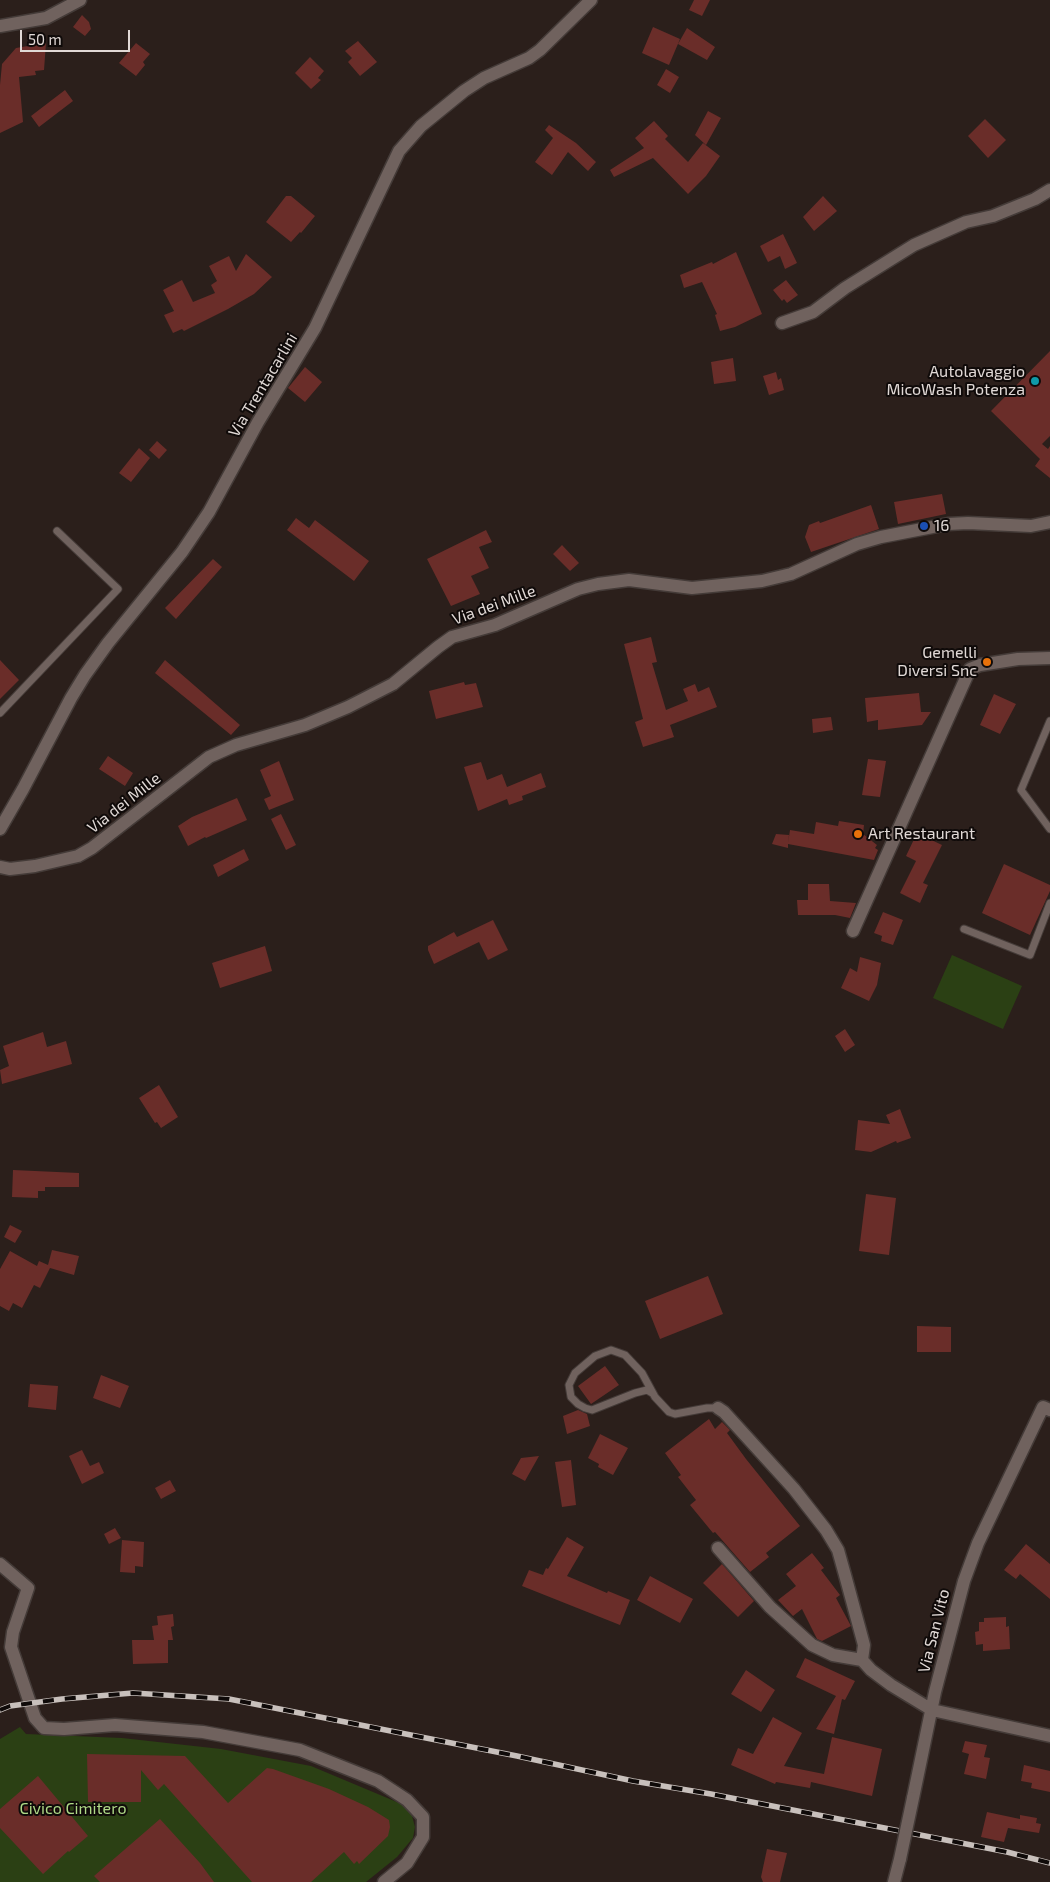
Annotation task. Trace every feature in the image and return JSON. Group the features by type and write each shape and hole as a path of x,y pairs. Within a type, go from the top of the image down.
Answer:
{"street":[{"path":"0,26 46,18 80,0"},
{"name":"Via Trentacarlini","path":"0,829 85,675 108,643 176,560 209,512 258,422 315,328 399,151 421,126 464,91 484,78 529,58 540,50 591,0"},
{"path":"782,323 813,312 845,288 914,245 966,222 993,216 1035,199 1050,190"},
{"name":"Via dei Mille","path":"0,867 35,866 78,856 92,848 209,757 236,744 305,725 348,707 393,684 452,637 495,625 578,589 629,580 692,588 762,581 791,574 857,544 881,537 948,524 1031,526 1050,522"},
{"path":"853,931 970,669 980,665 1018,659 1050,658"},
{"name":"Via San Vito","path":"894,1882 932,1710 964,1581 975,1550 1048,1405"},
{"path":"718,1408 724,1412 794,1489 826,1530 838,1550 864,1645 862,1660"},
{"path":"718,1548 770,1607 812,1645 833,1655 862,1660 891,1685 932,1710 1050,1736"},
{"path":"0,1564 28,1588 13,1632 11,1647 35,1718 44,1728 64,1729 115,1725 213,1734 300,1750 378,1781 407,1800 423,1817 423,1836 408,1863 384,1882"}],"lane":[{"path":"0,713 118,589 57,531"},
{"path":"1050,721 1021,790 1050,829"},
{"path":"964,929 1030,955 1050,903"},
{"path":"652,1393 646,1390 635,1393 592,1410 578,1404 571,1396 569,1385 575,1373 595,1356 611,1350 625,1355 642,1373 652,1393 669,1412 675,1414 707,1408 718,1408"}],"green space":[{"path":"952,955 1022,986 1003,1029 933,998"},
{"name":"Civico Cimitero","path":"20,1727 26,1734 122,1738 221,1749 311,1766 404,1805 412,1816 415,1827 413,1838 397,1857 366,1882 0,1882 0,1739"}],"building":[{"path":"694,0 710,0 702,16 689,10"},
{"path":"82,15 89,22 91,29 85,36 73,27"},
{"path":"653,27 680,39 669,65 642,53"},
{"path":"687,28 715,47 707,60 678,44"},
{"path":"358,41 377,62 360,76 348,62 352,58 345,51"},
{"path":"46,43 44,70 35,71 36,75 19,77 23,122 0,133 2,64 16,48"},
{"path":"136,43 150,54 143,62 145,65 136,76 119,63"},
{"path":"310,57 324,71 318,78 321,80 311,89 295,73"},
{"path":"666,69 679,77 670,93 657,85"},
{"path":"65,90 73,101 39,127 31,116"},
{"path":"708,111 721,118 706,145 695,135"},
{"path":"985,119 1006,140 988,158 968,136"},
{"path":"654,121 668,136 665,139 688,162 703,143 720,156 706,176 688,194 653,158 614,177 610,170 644,148 635,138"},
{"path":"549,125 576,143 596,162 588,171 568,152 552,175 535,162 553,138 545,130"},
{"path":"286,196 291,196 315,216 291,242 266,222"},
{"path":"823,196 837,211 814,231 803,217"},
{"path":"783,234 797,263 785,269 780,256 768,262 760,246"},
{"path":"736,252 762,314 735,327 720,331 715,315 717,314 702,282 684,288 680,275 712,262 713,264"},
{"path":"246,254 272,277 254,294 228,309 184,331 182,329 173,333 164,315 174,311 163,290 182,280 193,302 215,293 211,285 217,281 209,266 229,256 236,271"},
{"path":"786,280 798,295 787,303 784,299 782,301 773,290"},
{"name":"Autolavaggio MicoWash Potenza","path":"1050,351 1050,436 1042,444 1048,449 1050,446 1050,478 1035,466 1040,459 991,411"},
{"path":"733,358 736,381 714,384 711,362"},
{"path":"305,367 322,382 305,402 288,388"},
{"path":"776,372 778,380 781,378 784,390 769,395 763,376"},
{"path":"157,441 167,450 159,459 149,450"},
{"path":"139,448 150,458 131,482 119,473"},
{"path":"942,494 946,514 898,524 894,502"},
{"path":"871,505 879,529 811,552 805,537 809,525"},
{"path":"296,518 309,528 315,520 369,561 354,581 287,530"},
{"path":"486,530 492,542 479,547 489,568 471,576 480,594 451,606 427,559"},
{"path":"562,545 579,563 570,571 553,554"},
{"path":"213,559 222,567 176,619 165,608"},
{"path":"651,637 657,662 652,663 666,710 688,701 683,689 695,684 698,692 709,687 717,707 670,725 674,737 643,747 635,722 643,719 624,644"},
{"path":"0,660 19,680 0,699"},
{"path":"165,660 240,725 231,735 155,673"},
{"path":"464,682 465,685 476,683 483,707 436,719 429,691"},
{"path":"919,693 921,712 931,712 922,725 878,730 878,720 867,722 865,698"},
{"path":"994,694 1016,704 1000,734 980,725"},
{"path":"831,717 833,730 813,733 812,719"},
{"path":"108,756 133,773 125,786 99,769"},
{"path":"868,759 886,761 880,797 862,795"},
{"path":"279,761 294,800 269,810 264,799 271,796 260,770"},
{"path":"481,762 487,780 502,774 507,787 541,773 546,787 522,796 523,800 509,805 507,799 478,811 464,767"},
{"path":"237,798 247,820 188,846 178,826 192,817"},
{"path":"281,814 296,845 286,850 271,819"},
{"path":"839,821 864,825 863,834 877,845 875,848 878,850 874,860 788,844 788,848 772,844 776,834 789,835 788,843 790,830 814,834 816,822 838,826"},
{"path":"917,833 942,845 923,883 928,885 920,903 900,893 916,861 906,856"},
{"path":"244,849 249,860 218,877 213,865"},
{"path":"1004,864 1050,885 1050,891 1030,935 982,913"},
{"path":"808,884 829,884 830,901 856,903 850,918 835,915 798,915 797,900 808,900"},
{"path":"883,912 903,920 893,945 881,941 882,936 874,933"},
{"path":"493,920 508,950 488,960 479,942 434,964 428,946 454,932 457,937"},
{"path":"265,946 272,971 220,988 212,963"},
{"path":"860,957 881,963 877,985 869,1001 841,988 850,968 857,972"},
{"path":"845,1029 855,1045 845,1052 835,1036"},
{"path":"43,1032 47,1047 66,1041 72,1064 2,1084 0,1070 9,1066 3,1046"},
{"path":"159,1085 178,1117 161,1128 157,1122 155,1123 139,1098"},
{"path":"900,1109 911,1138 897,1143 896,1141 871,1152 855,1150 858,1120 890,1124 886,1115"},
{"path":"13,1170 79,1173 79,1187 45,1187 45,1191 38,1191 38,1198 12,1197"},
{"path":"866,1194 896,1198 889,1255 859,1251"},
{"path":"10,1225 22,1231 15,1243 4,1237"},
{"path":"52,1250 79,1256 74,1275 50,1268 40,1288 34,1285 22,1308 13,1303 9,1311 0,1306 0,1269 10,1251 37,1266 39,1261 48,1265"},
{"path":"708,1276 723,1314 660,1339 645,1301"},
{"path":"917,1326 951,1327 951,1352 917,1352"},
{"path":"605,1366 619,1385 591,1404 578,1386"},
{"path":"101,1375 129,1386 120,1408 93,1398"},
{"path":"30,1384 58,1386 56,1410 28,1407"},
{"path":"578,1410 587,1414 590,1426 567,1434 563,1416"},
{"path":"709,1419 715,1429 722,1422 730,1430 727,1433 800,1526 766,1553 769,1557 750,1572 715,1532 713,1533 690,1505 696,1500 678,1477 681,1475 665,1453"},
{"path":"600,1434 628,1448 613,1475 598,1467 599,1464 588,1458"},
{"path":"82,1450 90,1466 99,1462 104,1473 82,1484 69,1456"},
{"path":"539,1456 525,1481 512,1474 521,1458"},
{"path":"571,1460 576,1505 562,1507 555,1462"},
{"path":"170,1480 176,1491 161,1499 155,1488"},
{"path":"115,1528 121,1538 109,1544 104,1534"},
{"path":"567,1537 584,1547 567,1576 607,1593 608,1591 630,1600 620,1625 522,1586 529,1570 543,1575"},
{"path":"122,1540 144,1542 143,1567 135,1566 135,1573 120,1572"},
{"path":"1026,1544 1050,1564 1050,1599 1020,1574 1016,1579 1004,1570"},
{"path":"812,1553 824,1568 821,1570 840,1595 836,1598 851,1626 822,1641 817,1639 802,1609 793,1616 778,1600 796,1586 786,1574"},
{"path":"722,1564 754,1601 738,1617 703,1583"},
{"path":"650,1576 693,1599 680,1623 637,1600"},
{"path":"173,1614 174,1626 171,1627 173,1640 168,1640 168,1663 133,1664 132,1640 154,1640 152,1626 158,1625 157,1616"},
{"path":"1006,1617 1006,1627 1009,1626 1010,1649 983,1651 983,1644 976,1645 975,1632 979,1631 979,1622 984,1622 984,1618"},
{"path":"805,1658 855,1681 845,1700 842,1699 834,1734 816,1729 836,1696 796,1677"},
{"path":"746,1670 775,1690 761,1712 731,1694"},
{"path":"773,1717 802,1733 784,1766 824,1774 832,1737 882,1749 872,1796 811,1782 810,1788 776,1782 775,1784 731,1765 738,1748 753,1754"},
{"path":"965,1741 987,1745 984,1757 990,1758 986,1779 964,1774 969,1754 962,1752"},
{"path":"87,1754 185,1756 228,1803 267,1768 273,1769 329,1789 368,1807 389,1820 388,1836 359,1864 357,1861 354,1864 344,1852 311,1882 252,1882 164,1784 158,1790 141,1770 141,1802 88,1802"},
{"path":"1024,1765 1050,1771 1050,1792 1031,1788 1032,1783 1021,1781"},
{"path":"38,1776 88,1836 43,1874 0,1828 0,1809"},
{"path":"987,1812 1020,1819 1020,1815 1037,1818 1036,1823 1041,1824 1039,1833 1008,1828 1004,1842 981,1837"},
{"path":"160,1819 200,1863 214,1882 100,1882 94,1876"},
{"path":"767,1849 787,1853 780,1882 763,1882 761,1877"}],"railway":[{"path":"0,1710 10,1706 62,1699 133,1693 229,1699 633,1781 711,1794 1007,1852 1050,1863"}],"place":[{"name":"Autolavaggio MicoWash Potenza","path":"1035,381"},
{"name":"16","path":"924,526"},
{"name":"Gemelli Diversi Snc","path":"987,662"},
{"name":"Art Restaurant","path":"858,834"}]}
